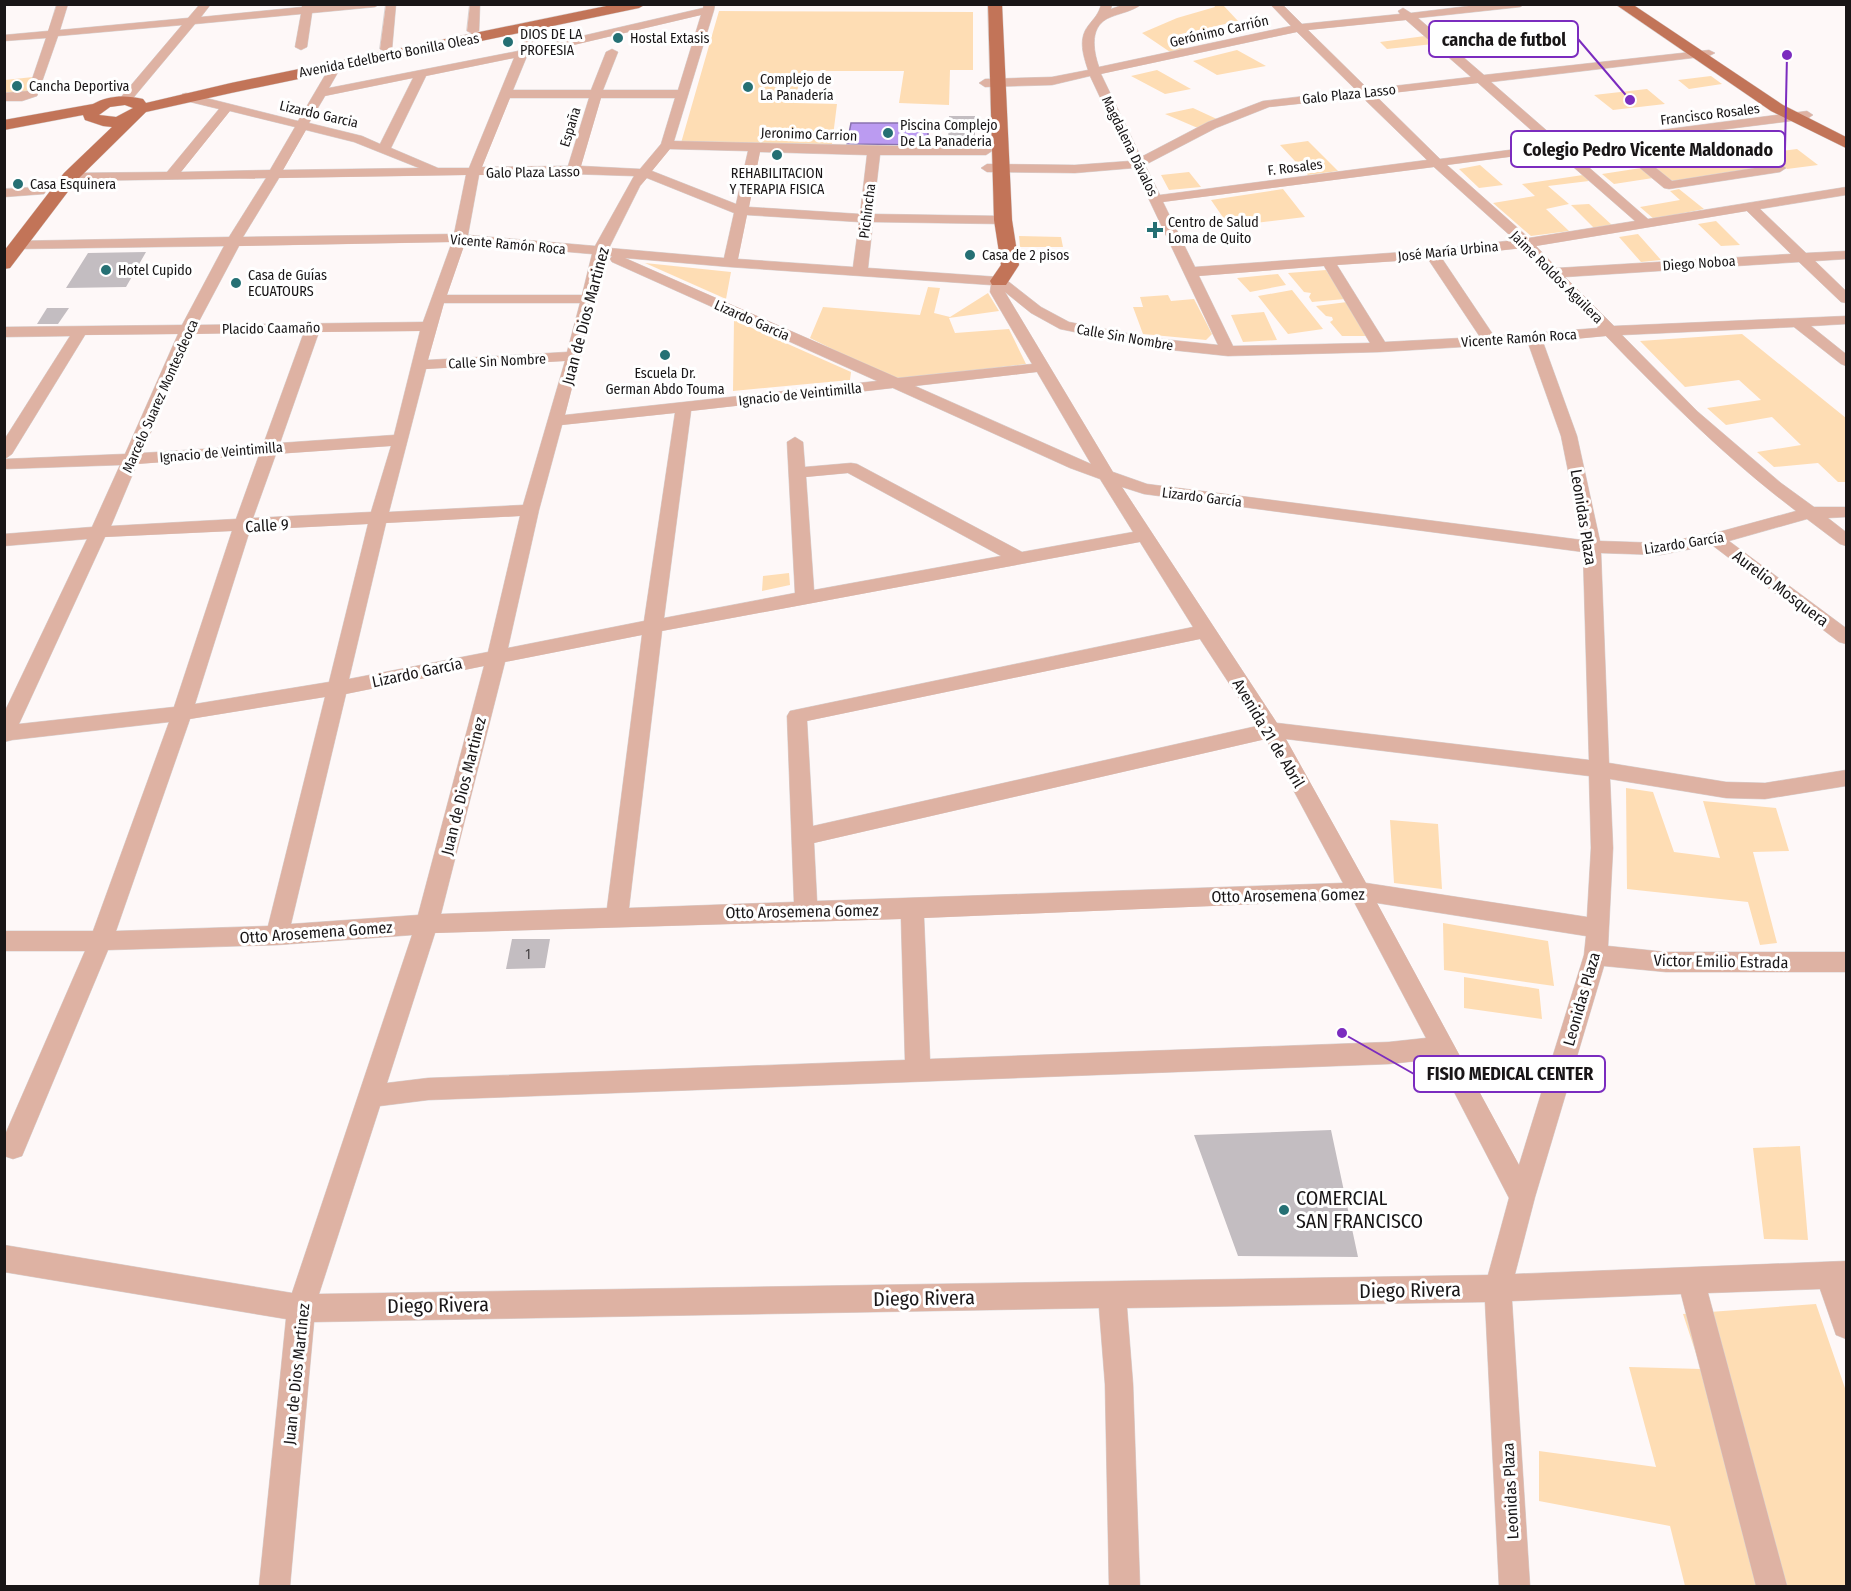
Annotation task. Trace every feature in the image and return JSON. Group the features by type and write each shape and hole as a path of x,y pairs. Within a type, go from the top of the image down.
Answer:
{"main road":[{"name":"Avenida Edelberto Bonilla Oleas","path":"132,107 386,49 603,4"},
{"name":"Avenida Edelberto Bonilla Oleas","path":"132,107 639,4"},
{"path":"983,4 991,83 996,220 1010,265 999,281"},
{"path":"994,168 986,151 995,4"},
{"path":"1622,4 1846,143"},
{"path":"1636,4 1703,54"},
{"path":"114,131 181,98"},
{"path":"4,135 93,120 106,103 132,107 114,131 10,236 4,264"},
{"path":"1802,117 1846,135"},
{"path":"4,125 93,120"},
{"path":"25,209 76,147"}],"street":[{"path":"4,98 22,97 33,93 63,4"},
{"path":"132,107 206,4"},
{"path":"4,38 193,22 307,7 375,4"},
{"path":"386,49 391,4"},
{"path":"473,31 476,4"},
{"path":"1106,10 1137,4"},
{"name":"Jaime Roldos Aguilera","path":"1275,4 1438,164 1526,243 1552,273 1691,414 1774,487 1846,540"},
{"path":"1396,4 1479,80 1646,224"},
{"name":"Gerónimo Carrión","path":"991,83 1052,81 1095,74 1299,28 1520,4"},
{"path":"301,47 307,7"},
{"path":"320,93 523,53 709,7"},
{"name":"Juan de Dios Martinez","path":"274,1587 301,1308 427,924 497,655 530,510 557,421 600,251 634,185 667,145 709,7"},
{"name":"Magdalena Dávalos","path":"1106,10 1089,34 1089,54 1095,74 1228,351"},
{"path":"1457,11 1472,22"},
{"path":"277,936 378,520 401,440 429,326 460,238 473,173 533,27"},
{"name":"España","path":"573,170 596,94 612,52"},
{"name":"Galo Plaza Lasso","path":"994,168 1075,169 1138,164 1239,112 1267,104 1703,54"},
{"name":"Marcelo Suarez Montesdeoca","path":"5,734 132,459 187,330 232,243 274,175 335,67"},
{"path":"384,149 421,74"},
{"path":"505,94 681,94"},
{"name":"Lizardo Garcia","path":"181,98 358,139 441,173"},
{"path":"170,176 226,108"},
{"name":"Francisco Rosales","path":"1438,164 1802,117"},
{"path":"1615,141 1669,185 1780,168"},
{"name":"Jeronimo Carrion","path":"667,145 874,151 986,151"},
{"path":"730,263 755,147"},
{"name":"Pichincha","path":"860,272 874,151"},
{"name":"F. Rosales","path":"1156,200 1438,164"},
{"name":"Galo Plaza Lasso","path":"70,177 573,170 646,173 741,211 866,218 996,220"},
{"path":"4,193 39,191"},
{"name":"José María Urbina","path":"1189,272 1432,254 1526,243 1846,191"},
{"path":"1750,207 1846,299"},
{"name":"Vicente Ramón Roca","path":"10,236 232,243 460,238 730,263 999,281"},
{"name":"Lizardo García","path":"600,251 893,384 1108,478 1144,489 1592,548 1660,549 1715,539 1809,513 1846,512"},
{"path":"1432,254 1490,341"},
{"name":"Diego Noboa","path":"1552,273 1846,255"},
{"path":"1328,262 1380,347"},
{"name":"Calle Sin Nombre","path":"999,281 1048,318 1065,326 1152,343 1228,351"},
{"name":"Avenida 21 de Abril","path":"999,281 998,292 1108,478 1271,730 1444,1047 1522,1197"},
{"path":"439,299 588,299"},
{"name":"Vicente Ramón Roca","path":"1228,351 1380,347 1534,338 1610,330 1846,320"},
{"path":"1797,322 1846,361"},
{"name":"Placido Caamaño","path":"4,332 429,326"},
{"path":"13,1147 101,941 182,713 242,526 313,327"},
{"path":"4,454 80,331"},
{"name":"Leonidas Plaza","path":"1515,1587 1498,1288 1522,1197 1596,955 1602,848 1592,548 1569,436 1534,338"},
{"name":"Calle Sin Nombre","path":"420,365 574,356"},
{"name":"Ignacio de Veintimilla","path":"557,421 1043,367"},
{"path":"617,916 653,626 684,407"},
{"name":"Ignacio de Veintimilla","path":"4,464 132,459 401,440"},
{"path":"795,442 805,599"},
{"path":"796,473 851,468 1021,559"},
{"name":"Calle 9","path":"4,540 99,532 378,520 530,510"},
{"name":"Lizardo García","path":"5,734 182,713 338,688 497,655 1146,535"},
{"name":"Aurelio Mosquera","path":"1715,539 1846,637"},
{"path":"806,910 797,716 1205,631"},
{"path":"803,837 1271,730 1599,770 1736,790 1765,791 1845,782"},
{"name":"Otto Arosemena Gomez","path":"4,941 277,936 427,924 617,916 912,909 1359,891 1597,928"},
{"path":"912,909 918,1069"},
{"name":"Victor Emilio Estrada","path":"1596,955 1666,962 1846,962"},
{"path":"372,1096 428,1089 1389,1053 1444,1047"},
{"name":"Diego Rivera","path":"4,1258 301,1308 1498,1288 1838,1274"},
{"path":"1838,1274 1846,1325"},
{"path":"1691,1281 1772,1587"},
{"path":"1112,1295 1119,1384 1125,1587"}],"shaded area":[{"path":"1214,5 1223,5 1238,21 1168,37 1187,51 1173,54 1142,33 1177,18 1215,7"},
{"name":"Complejo de La Panadería","path":"719,11 973,12 973,70 950,70 949,105 899,103 904,71 801,71 795,103 837,104 832,144 681,143"},
{"path":"1425,36 1433,44 1387,49 1380,42"},
{"path":"1237,50 1266,66 1217,75 1193,61"},
{"path":"1157,70 1191,89 1165,94 1131,76"},
{"path":"1711,76 1722,84 1689,89 1678,80"},
{"name":"Cancha Deportiva","path":"33,77 27,92 5,93 5,80"},
{"path":"1647,89 1665,104 1613,110 1594,95"},
{"path":"1193,108 1219,120 1200,129 1165,114"},
{"name":"Piscina Complejo De La Panaderia","path":"851,123 928,123 928,145 847,144"},
{"path":"1308,141 1338,171 1308,175 1280,145"},
{"path":"1797,149 1818,165 1787,169 1780,164 1672,182 1653,167"},
{"path":"1480,165 1503,185 1479,188 1459,169"},
{"path":"1641,168 1653,178 1614,184 1602,174"},
{"path":"1189,172 1201,187 1169,190 1161,175"},
{"path":"1583,175 1589,181 1548,186 1569,204 1546,209 1569,231 1531,236 1493,203 1535,196 1522,184"},
{"path":"1283,189 1305,217 1229,226 1211,200"},
{"path":"1679,189 1704,209 1654,219 1640,207 1680,200 1670,191"},
{"path":"1589,204 1612,225 1594,228 1571,205"},
{"path":"1716,221 1740,245 1721,246 1698,224"},
{"path":"1638,234 1661,260 1641,262 1619,237"},
{"path":"1019,236 1061,237 1063,247 1020,247"},
{"path":"645,263 731,272 726,299"},
{"path":"1326,270 1345,299 1312,302 1309,297 1311,293 1304,292 1288,273"},
{"path":"1278,274 1286,285 1250,292 1237,278"},
{"path":"928,287 940,288 934,313 950,317 988,293 999,311 949,318 955,333 1009,329 1026,364 894,380 810,338 823,307 920,315"},
{"path":"1292,290 1323,329 1288,334 1258,296"},
{"path":"1168,295 1171,301 1194,299 1212,334 1206,340 1143,334 1133,307 1143,307 1140,297"},
{"path":"1347,302 1368,336 1342,336 1330,322 1333,320 1332,317 1326,316 1316,306"},
{"path":"1264,312 1277,340 1243,342 1231,315"},
{"path":"734,320 851,372 850,380 733,391"},
{"path":"1742,334 1846,418 1846,482 1838,482 1818,463 1774,467 1757,452 1801,445 1772,417 1726,425 1707,408 1761,400 1739,380 1685,387 1640,341"},
{"path":"789,573 790,585 762,591 763,576"},
{"path":"1626,788 1653,792 1674,852 1720,858 1703,801 1776,808 1789,851 1753,852 1777,943 1760,945 1748,902 1627,889"},
{"path":"1390,820 1438,824 1442,889 1394,883"},
{"path":"1443,923 1548,941 1554,986 1444,970"},
{"path":"1464,977 1539,989 1542,1019 1464,1008"},
{"path":"1800,1146 1808,1240 1764,1239 1753,1148"},
{"path":"1816,1304 1846,1391 1846,1586 1685,1586 1670,1526 1539,1501 1539,1451 1656,1467 1629,1367 1701,1369 1683,1314"}],"building":[{"path":"949,116 975,116 975,145 948,145"},
{"name":"Hotel Cupido","path":"146,252 126,287 66,288 88,253"},
{"path":"47,308 69,308 58,324 37,324"},
{"path":"512,939 550,939 545,968 506,969"},
{"name":"COMERCIAL SAN FRANCISCO","path":"1331,1130 1358,1257 1238,1256 1194,1135"}],"place":[{"name":"Hostal Extasis","path":"618,38"},
{"name":"DIOS DE LA PROFESIA","path":"508,42"},
{"name":"Colegio Pedro Vicente Maldonado","path":"1787,55"},
{"name":"Cancha Deportiva","path":"17,86"},
{"name":"Complejo de La Panadería","path":"748,87"},
{"name":"cancha de futbol","path":"1630,100"},
{"name":"Piscina Complejo De La Panaderia","path":"888,133"},
{"name":"REHABILITACION Y TERAPIA FISICA","path":"777,155"},
{"name":"Casa Esquinera","path":"18,184"},
{"name":"Centro de Salud Loma de Quito","path":"1155,230"},
{"name":"Casa de 2 pisos","path":"970,255"},
{"name":"Hotel Cupido","path":"106,270"},
{"name":"Casa de Guías ECUATOURS","path":"236,283"},
{"name":"Escuela Dr. German Abdo Touma","path":"665,355"},
{"name":"FISIO MEDICAL CENTER","path":"1342,1033"},
{"name":"COMERCIAL SAN FRANCISCO","path":"1284,1210"}]}
